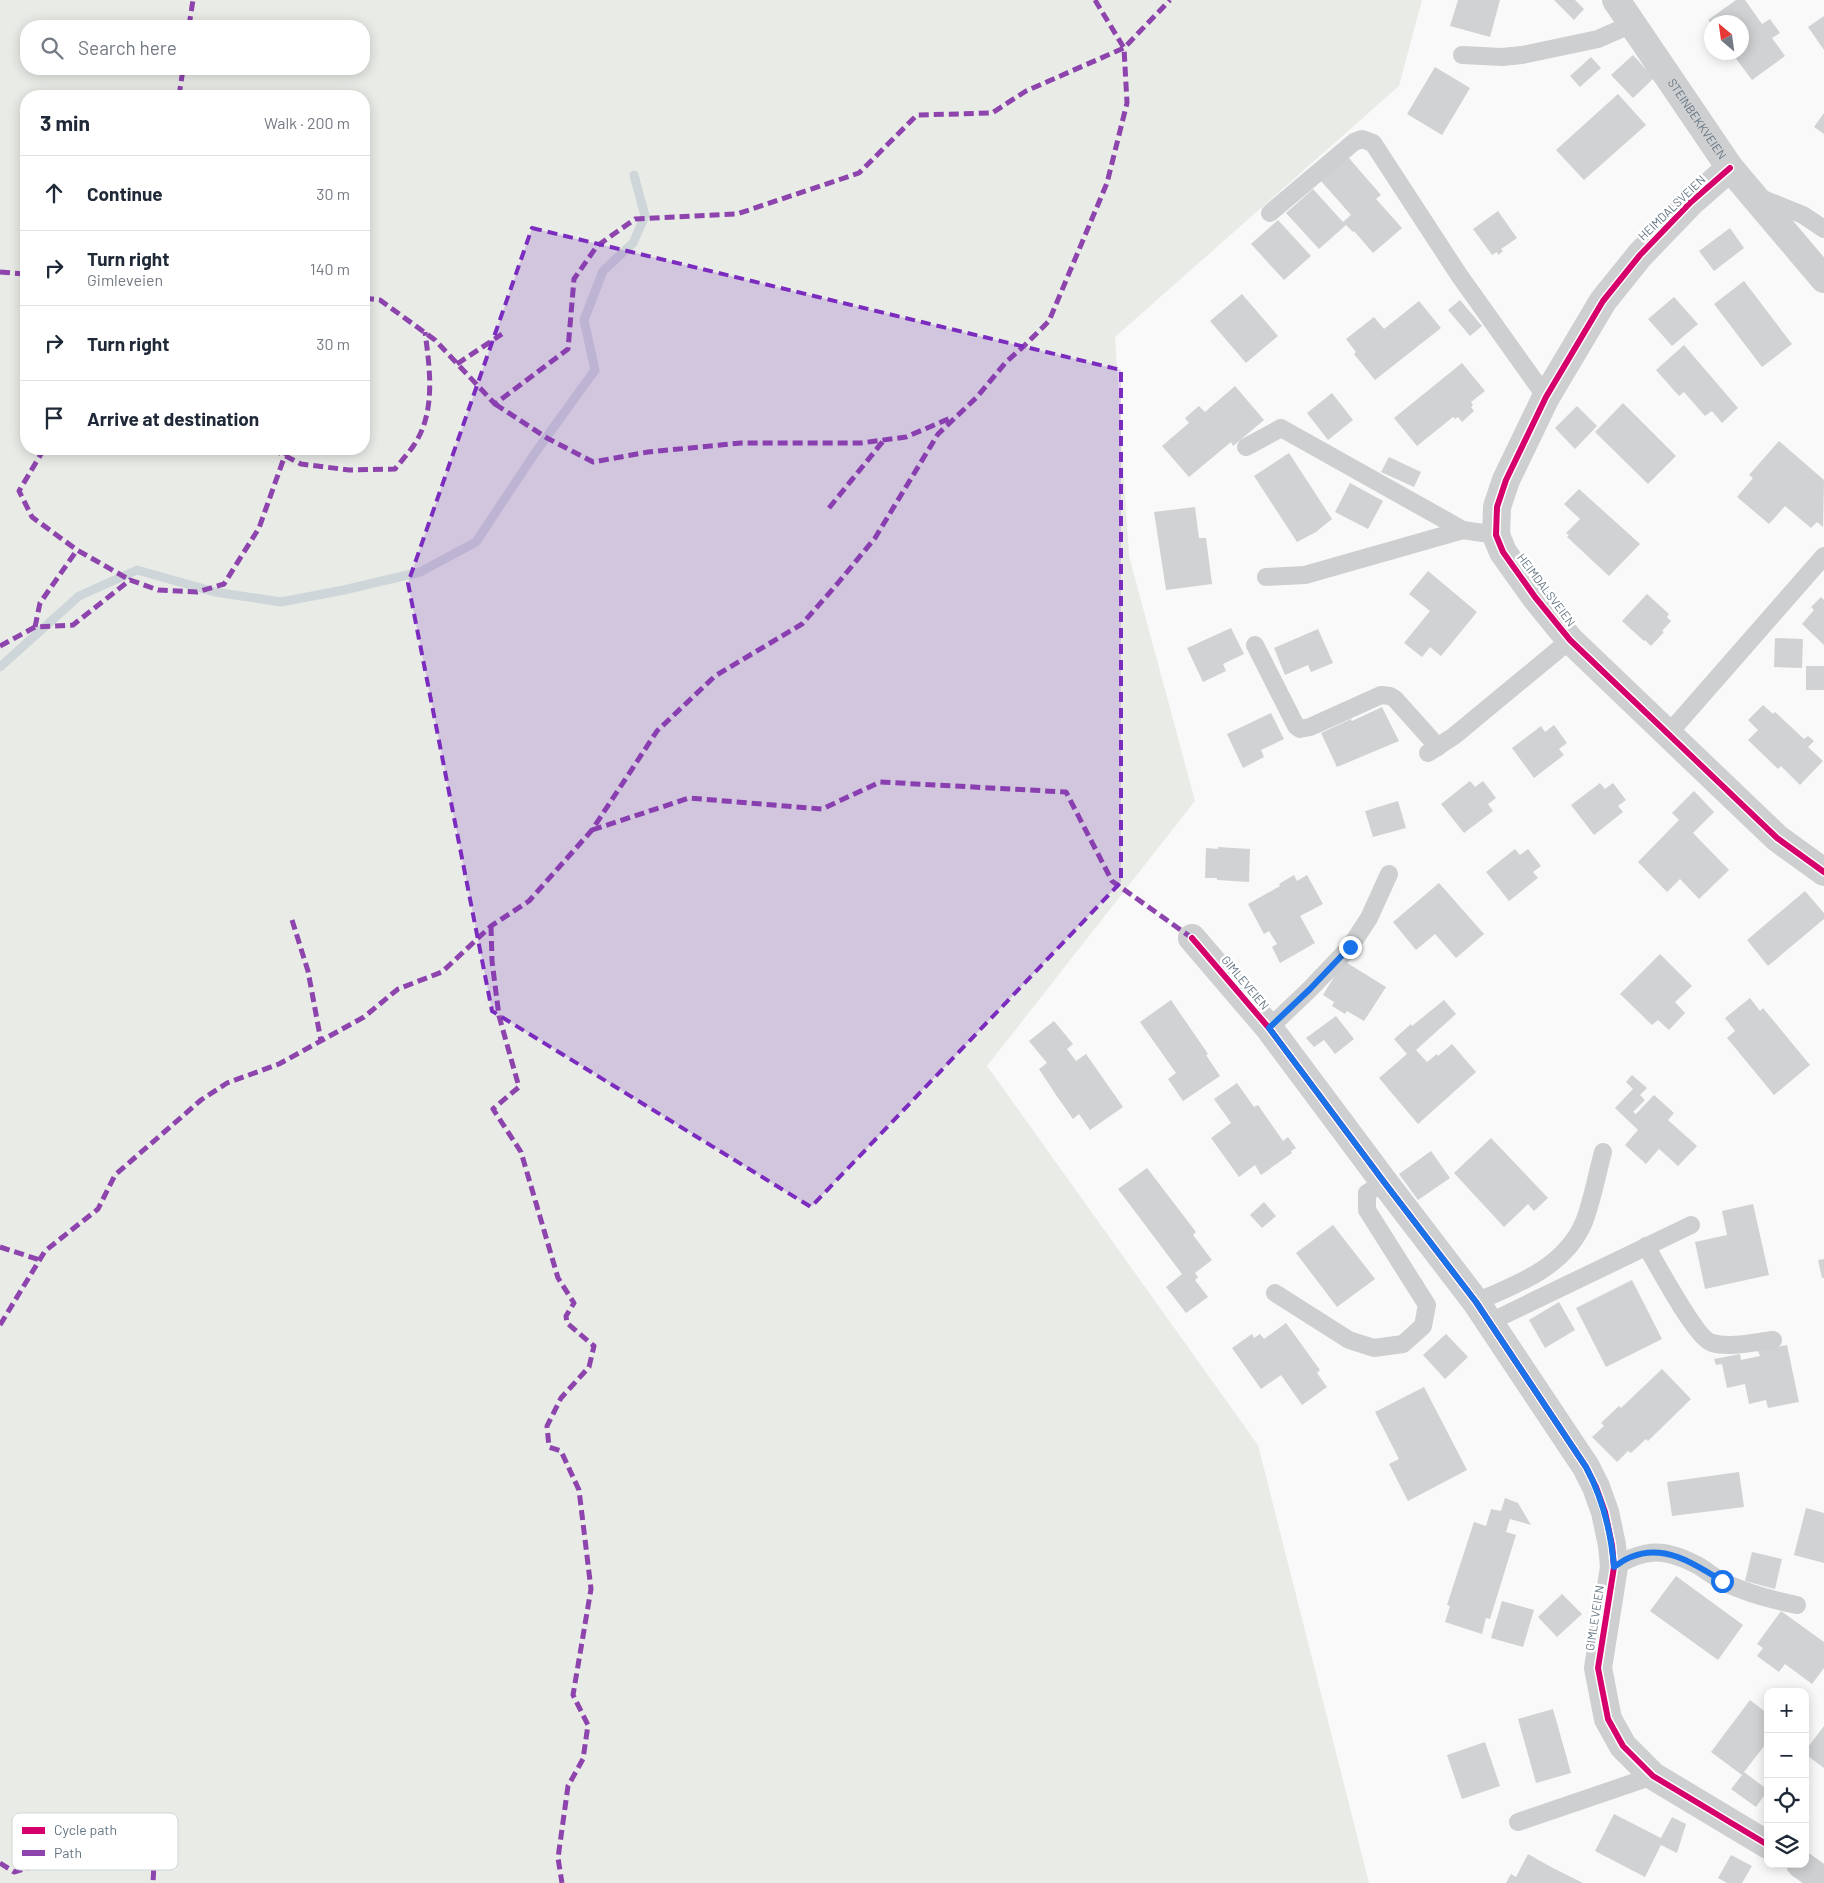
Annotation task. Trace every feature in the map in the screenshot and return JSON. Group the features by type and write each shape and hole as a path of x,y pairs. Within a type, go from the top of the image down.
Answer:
{"street":[{"name":"STEINBEKKVEIEN","path":"1616,0 1730,168 1750,194 1824,279"},
{"name":"HEIMDALSVEIEN","path":"1730,168 1684,209 1640,255 1603,301 1546,397 1506,480 1498,507 1496,535 1503,552 1535,597 1570,640 1777,838 1824,872"},
{"name":"GIMLEVEIEN","path":"1192,938 1269,1028 1483,1312 1586,1467 1605,1512 1612,1545 1614,1567 1598,1668 1608,1719 1623,1746 1653,1776 1764,1843"},
{"path":"1806,1868 1824,1881"}],"lane":[{"path":"1462,55 1502,57 1522,55 1598,39 1632,24"},
{"path":"1270,213 1354,142 1362,139 1373,143 1459,275 1546,397"},
{"path":"1750,194 1803,215 1824,229"},
{"path":"1246,447 1281,428 1463,530 1496,535"},
{"path":"1266,577 1305,575 1463,530"},
{"path":"1669,733 1824,556"},
{"path":"1256,645 1296,726 1300,728 1310,727 1381,695 1385,695 1395,700 1433,750 1454,736 1570,640"},
{"path":"1269,1028 1350,947 1369,918 1389,874"},
{"path":"1483,1312 1522,1282 1549,1266 1571,1245 1584,1222 1603,1152"},
{"path":"1275,1293 1349,1340 1374,1348 1403,1344 1423,1326 1427,1305 1367,1210 1367,1193 1384,1182"},
{"path":"1483,1312 1646,1246 1691,1225"},
{"path":"1646,1246 1696,1329 1706,1341 1714,1344 1729,1345 1773,1340"},
{"path":"1614,1567 1631,1557 1644,1553 1672,1554 1698,1566 1722,1581 1759,1597 1797,1605"},
{"path":"1518,1822 1653,1776"}],"highlighted area":[{"path":"532,228 1121,370 1121,882 811,1207 492,1011 408,583"}],"shaded area":[{"path":"0,0 1422,0 1399,86 1115,337 1129,556 1195,801 987,1066 1258,1445 1369,1883 0,1883"}],"building":[{"path":"1458,0 1500,0 1490,37 1450,26"},
{"path":"1554,0 1575,0 1584,9 1574,20"},
{"path":"1736,0 1745,0 1762,24 1770,19 1780,33 1772,38 1785,56 1752,80 1737,60 1749,60 1749,15 1715,15"},
{"path":"1824,16 1824,50 1808,27"},
{"path":"1633,55 1654,78 1633,98 1611,75"},
{"path":"1591,57 1601,68 1580,87 1570,76"},
{"path":"1435,67 1470,88 1442,135 1407,114"},
{"path":"1618,94 1646,125 1584,180 1556,150"},
{"path":"1824,113 1824,134 1814,127"},
{"path":"1348,157 1381,195 1376,199 1402,228 1373,253 1354,231 1346,225 1319,249 1286,213 1313,189 1343,222 1351,215 1321,181"},
{"path":"1498,211 1517,238 1501,249 1503,251 1498,255 1497,252 1492,255 1473,229"},
{"path":"1278,220 1311,256 1284,280 1251,244"},
{"path":"1730,228 1744,248 1714,271 1699,251"},
{"path":"1744,281 1792,344 1762,367 1714,304"},
{"path":"1242,294 1278,336 1246,363 1210,321"},
{"path":"1674,297 1698,324 1672,346 1648,319"},
{"path":"1460,300 1482,326 1470,336 1448,310"},
{"path":"1419,301 1441,328 1375,380 1354,354 1356,352 1346,339 1374,317 1384,329"},
{"path":"1684,345 1738,408 1722,423 1712,411 1705,416 1684,392 1679,396 1656,370"},
{"path":"1462,363 1485,391 1471,402 1473,405 1471,407 1474,411 1462,422 1458,417 1455,419 1453,417 1417,446 1394,418"},
{"path":"1235,386 1264,420 1233,446 1231,442 1189,477 1162,446 1189,423 1185,418 1199,406 1205,412"},
{"path":"1332,393 1353,420 1328,440 1307,413"},
{"path":"1623,403 1676,456 1648,484 1595,432"},
{"path":"1577,406 1597,426 1575,449 1555,428"},
{"path":"1779,441 1824,480 1823,527 1817,522 1811,528 1785,506 1769,524 1737,497 1753,478 1749,475"},
{"path":"1289,453 1332,519 1316,532 1297,542 1254,476"},
{"path":"1389,457 1421,472 1414,487 1381,472"},
{"path":"1350,483 1383,501 1368,529 1335,512"},
{"path":"1579,489 1640,544 1609,576 1567,537 1569,535 1566,533 1580,519 1564,504"},
{"path":"1195,507 1199,538 1206,538 1212,584 1166,590 1154,512"},
{"path":"1428,571 1477,612 1441,656 1430,647 1422,657 1404,643 1430,611 1409,594"},
{"path":"1647,594 1669,614 1667,617 1671,621 1651,646 1622,621"},
{"path":"1821,597 1824,600 1824,645 1802,624 1814,610 1811,607"},
{"path":"1231,628 1244,654 1223,664 1226,671 1203,682 1187,648"},
{"path":"1318,629 1333,663 1311,672 1308,665 1285,675 1274,648"},
{"path":"1775,638 1803,639 1802,668 1774,667"},
{"path":"1806,666 1824,666 1824,690 1806,690"},
{"path":"1763,705 1773,714 1775,712 1804,739 1808,736 1814,741 1808,747 1823,761 1800,785 1781,766 1778,769 1748,740 1758,730 1748,720"},
{"path":"1382,707 1399,741 1337,767 1321,733"},
{"path":"1271,713 1284,739 1261,750 1264,757 1243,768 1227,734"},
{"path":"1554,725 1567,743 1559,749 1564,755 1534,778 1512,748 1541,726 1545,732"},
{"path":"1470,781 1475,787 1483,781 1496,798 1488,804 1493,811 1464,833 1441,804"},
{"path":"1600,783 1605,789 1613,783 1626,800 1618,806 1623,812 1594,835 1571,805"},
{"path":"1694,791 1714,812 1693,833 1729,870 1699,899 1680,879 1667,892 1638,862 1679,820 1672,813"},
{"path":"1398,801 1406,828 1373,837 1365,811"},
{"path":"1218,847 1250,849 1249,882 1205,878 1206,848 1218,849"},
{"path":"1515,849 1520,855 1528,849 1541,866 1533,872 1538,878 1509,901 1486,872"},
{"path":"1294,875 1297,881 1307,875 1323,904 1300,916 1315,943 1280,963 1272,947 1277,944 1269,931 1264,934 1248,904 1280,886 1279,884"},
{"path":"1439,883 1484,934 1456,958 1435,934 1416,950 1393,922"},
{"path":"1805,891 1824,913 1824,919 1768,966 1747,940"},
{"path":"1660,954 1692,986 1675,1002 1685,1013 1669,1030 1658,1020 1652,1025 1620,994"},
{"path":"1344,961 1386,987 1364,1021 1347,1011 1345,1014 1332,1006 1334,1002 1323,995"},
{"path":"1750,998 1760,1011 1763,1008 1810,1065 1774,1095 1727,1038 1735,1031 1725,1018"},
{"path":"1171,1000 1208,1054 1206,1055 1220,1076 1183,1101 1168,1079 1176,1073 1140,1022"},
{"path":"1444,1000 1456,1014 1416,1050 1427,1062 1437,1054 1438,1056 1452,1044 1476,1072 1418,1124 1379,1078 1407,1054 1394,1039"},
{"path":"1336,1016 1354,1039 1335,1054 1324,1040 1314,1047 1306,1038"},
{"path":"1054,1021 1073,1044 1067,1049 1076,1061 1086,1054 1123,1107 1090,1130 1079,1114 1073,1119 1056,1095 1039,1069 1047,1063 1029,1041"},
{"path":"1632,1075 1647,1088 1640,1095 1645,1100 1633,1112 1636,1114 1654,1095 1674,1113 1668,1120 1697,1146 1678,1166 1659,1149 1646,1164 1625,1145 1638,1130 1615,1108 1633,1089 1626,1082"},
{"path":"1237,1083 1254,1107 1258,1105 1283,1141 1288,1137 1296,1148 1291,1151 1292,1153 1261,1175 1255,1165 1239,1177 1211,1138 1231,1123 1214,1099"},
{"path":"1491,1138 1548,1198 1534,1211 1528,1204 1504,1227 1454,1173"},
{"path":"1431,1151 1450,1178 1418,1200 1399,1174"},
{"path":"1147,1168 1196,1232 1193,1235 1212,1260 1195,1273 1198,1277 1195,1280 1208,1297 1186,1313 1166,1287 1182,1274 1118,1189"},
{"path":"1264,1202 1276,1216 1262,1228 1250,1215"},
{"path":"1753,1204 1769,1275 1705,1289 1695,1242 1727,1235 1722,1211"},
{"path":"1333,1225 1375,1279 1337,1307 1296,1253"},
{"path":"1824,1259 1824,1278 1822,1278 1818,1260"},
{"path":"1632,1280 1662,1339 1606,1367 1576,1308"},
{"path":"1559,1302 1575,1330 1545,1348 1529,1320"},
{"path":"1286,1323 1320,1370 1317,1373 1327,1387 1302,1405 1281,1375 1261,1389 1232,1348 1252,1334 1254,1338 1260,1334 1264,1339"},
{"path":"1446,1334 1468,1357 1445,1379 1423,1355"},
{"path":"1787,1345 1799,1402 1768,1408 1766,1400 1749,1404 1745,1384 1727,1388 1722,1364 1716,1365 1714,1359 1740,1354 1741,1360 1760,1356 1758,1351"},
{"path":"1662,1369 1691,1399 1648,1441 1646,1439 1631,1453 1628,1451 1617,1462 1592,1437 1604,1426 1601,1423 1619,1406 1621,1408"},
{"path":"1424,1387 1467,1470 1408,1501 1389,1464 1399,1459 1375,1412"},
{"path":"1739,1472 1744,1507 1672,1516 1667,1482"},
{"path":"1505,1498 1518,1503 1531,1525 1510,1519 1506,1532 1516,1535 1490,1619 1486,1618 1482,1634 1445,1622 1450,1606 1447,1605 1474,1522 1486,1526 1491,1509 1501,1511"},
{"path":"1806,1508 1824,1513 1824,1563 1794,1555"},
{"path":"1752,1552 1782,1559 1775,1589 1745,1581"},
{"path":"1676,1576 1743,1625 1718,1660 1650,1611"},
{"path":"1562,1594 1582,1614 1557,1637 1538,1617"},
{"path":"1502,1601 1534,1610 1523,1647 1491,1638"},
{"path":"1781,1611 1824,1642 1824,1668 1812,1684 1785,1664 1779,1672 1757,1656 1763,1648 1757,1644"},
{"path":"1750,1700 1764,1711 1764,1746 1744,1772 1764,1787 1764,1796 1756,1807 1731,1789 1742,1775 1711,1752"},
{"path":"1553,1709 1571,1773 1536,1783 1518,1719"},
{"path":"1824,1726 1824,1768 1809,1757 1809,1746"},
{"path":"1485,1742 1500,1786 1462,1799 1447,1755"},
{"path":"1614,1814 1661,1838 1672,1817 1686,1824 1677,1853 1661,1845 1645,1877 1595,1851"},
{"path":"1528,1854 1583,1883 1506,1883 1511,1874 1516,1877"},
{"path":"1731,1855 1752,1866 1742,1883 1727,1883 1718,1878"}],"waterway":[{"path":"0,667 79,596 137,570 215,592 281,602 344,590 420,572 476,542 535,453 595,370 584,320 603,271 633,243 645,216 634,175"}],"marked path":[{"path":"190,20 193,0"},
{"path":"0,1325 45,1251 98,1209 115,1175 201,1100 227,1083 279,1064 364,1017 398,989 442,972 491,926 529,901 592,830 657,731 715,676 802,624 838,583 875,538 938,434 977,397 1006,362 1049,321 1107,183 1127,103 1124,48 1095,0"},
{"path":"370,299 380,300 435,340 495,404 568,349 574,279 597,246 635,219 737,214 859,173 917,115 992,113 1026,91 1124,48 1170,0"},
{"path":"180,90 182,75"},
{"path":"0,272 20,274"},
{"path":"284,455 301,464 349,470 395,469 414,445 426,419 430,376 425,332"},
{"path":"457,364 502,334"},
{"path":"495,404 547,438 593,462 648,452 741,443 861,443 906,437 953,417"},
{"path":"829,508 884,440"},
{"path":"40,455 19,491 32,517 77,550 130,580"},
{"path":"0,646 35,627 73,625 130,580 158,590 197,592 224,584 259,528 285,455"},
{"path":"35,627 40,603 77,550"},
{"path":"592,830 689,798 822,809 880,782 1066,792 1112,881 1192,938"},
{"path":"292,920 308,971 321,1041"},
{"path":"491,926 492,961 499,1016 519,1087 493,1109 521,1152 558,1278 574,1303 566,1316 567,1323 594,1346 589,1367 561,1398 547,1426 549,1447 561,1451 579,1490 591,1589 573,1695 588,1725 583,1759 568,1786 558,1858 562,1883"},
{"path":"0,1247 40,1260"},
{"path":"0,1863 14,1872 21,1870"},
{"path":"153,1883 154,1870"}],"cycle path":[{"path":"1730,168 1691,202 1640,255 1603,301 1546,397 1506,480 1497,507 1496,535 1503,552 1535,597 1570,640 1777,838 1824,872"},
{"path":"1192,938 1269,1028 1476,1302 1586,1467 1605,1512 1612,1545 1614,1567 1598,1668 1608,1719 1623,1746 1653,1776 1764,1843"}],"route":[{"path":"1350,947 1269,1028 1476,1302 1586,1467 1605,1512 1612,1545 1614,1567 1631,1557 1644,1553 1672,1554 1698,1566 1722,1581"}]}
